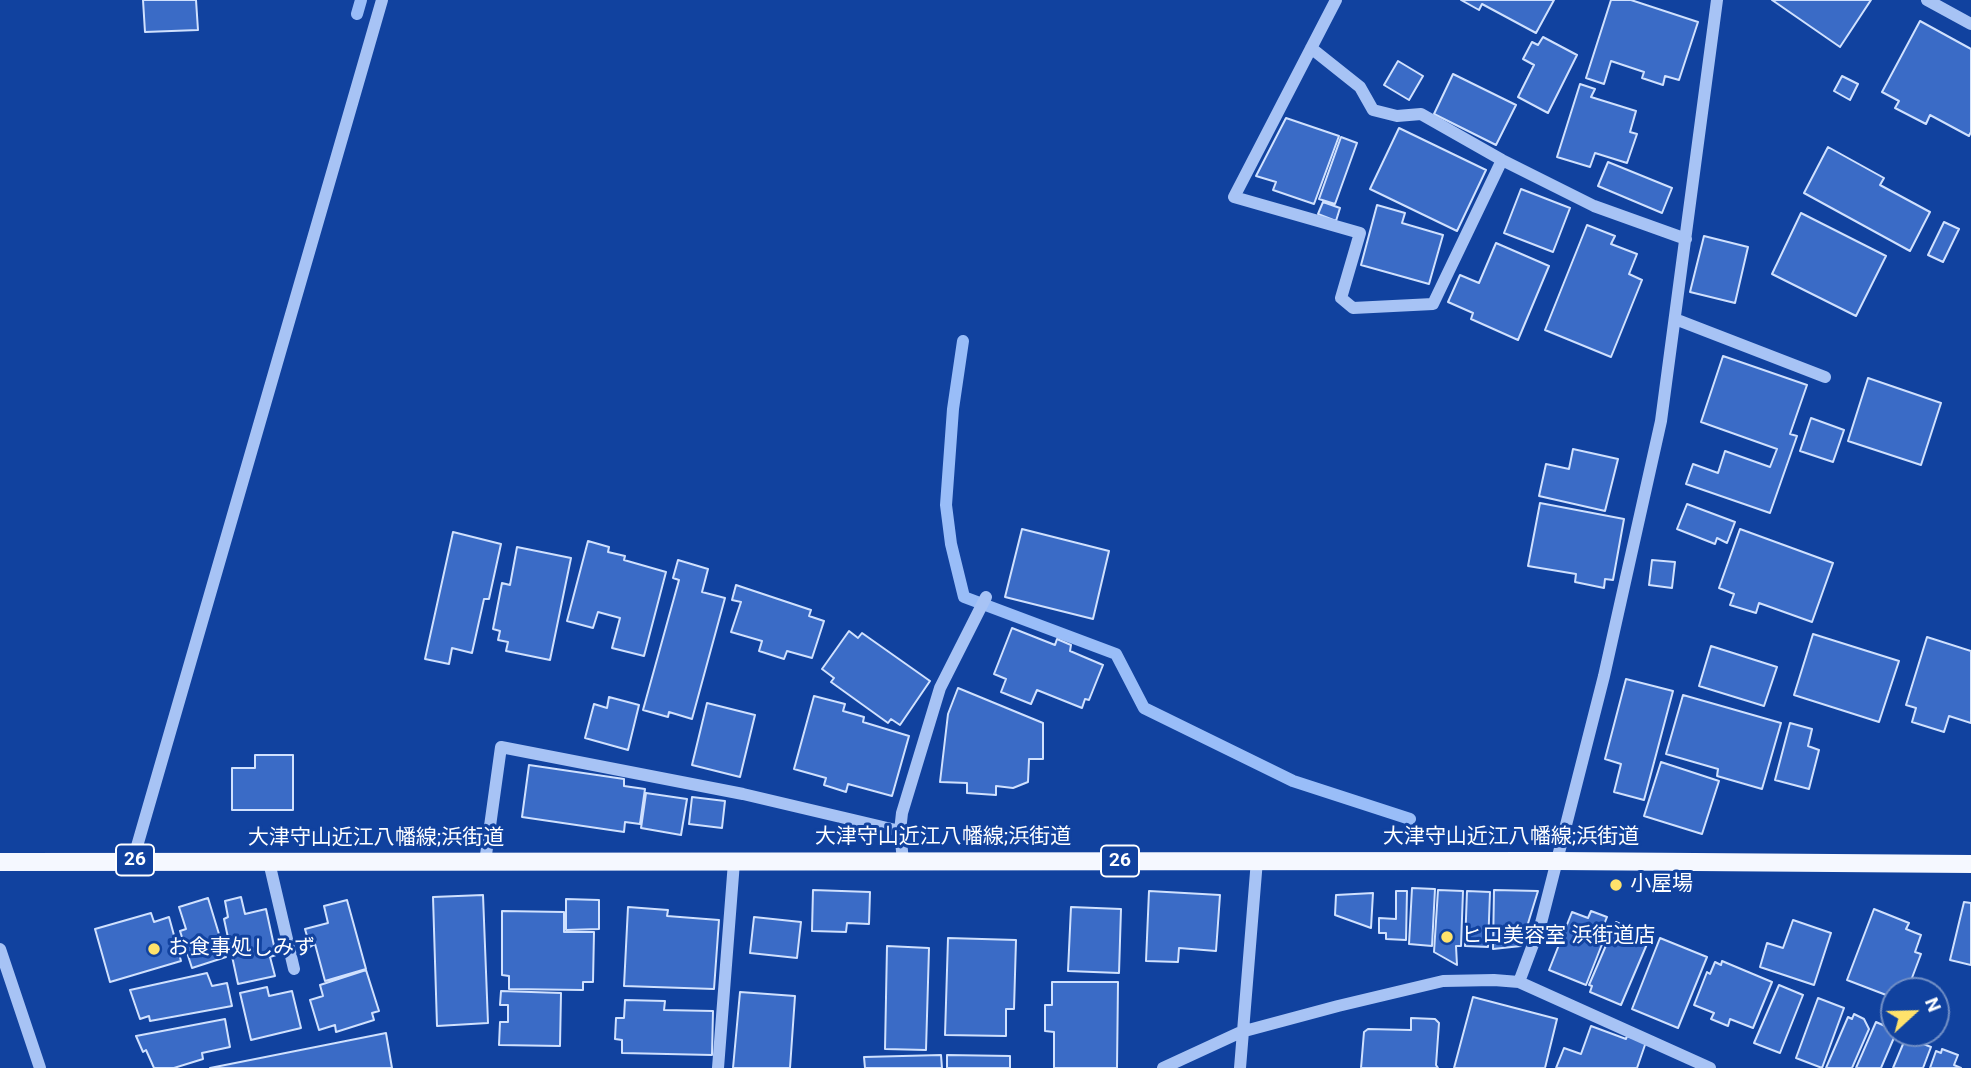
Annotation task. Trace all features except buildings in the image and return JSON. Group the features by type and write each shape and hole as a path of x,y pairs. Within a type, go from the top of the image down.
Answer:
{"main road":[{"name":"大津守山近江八幡線;浜街道","path":"0,862 1257,860 1971,864"}],"street":[{"path":"133,860 382,0"},
{"path":"1336,0 1234,197 1360,233 1341,298 1353,308 1433,304 1503,160"},
{"path":"1519,982 1541,923 1558,861 1604,676 1661,421 1717,0"},
{"path":"1927,0 1971,24"},
{"path":"1311,48 1360,87 1373,110 1397,116 1421,114 1503,160 1594,206 1686,239"},
{"path":"1675,319 1825,377"},
{"path":"903,861 900,831 902,813 940,688 986,597"},
{"path":"485,862 501,747 743,794 900,831"},
{"path":"1240,1068 1257,860"},
{"path":"270,862 294,969"},
{"path":"718,1068 734,862"},
{"path":"0,949 40,1068"},
{"path":"1163,1068 1241,1032 1443,981 1494,980 1519,982 1710,1068"}],"waterway":[{"path":"357,14 361,0"},
{"path":"963,341 953,409 946,505 951,544 964,597 1116,654 1144,708 1293,781 1410,819"}],"place":[{"name":"小屋場","path":"1616,885"},
{"name":"ヒロ美容室 浜街道店","path":"1447,937"},
{"name":"お食事処しみず","path":"154,949"}]}
